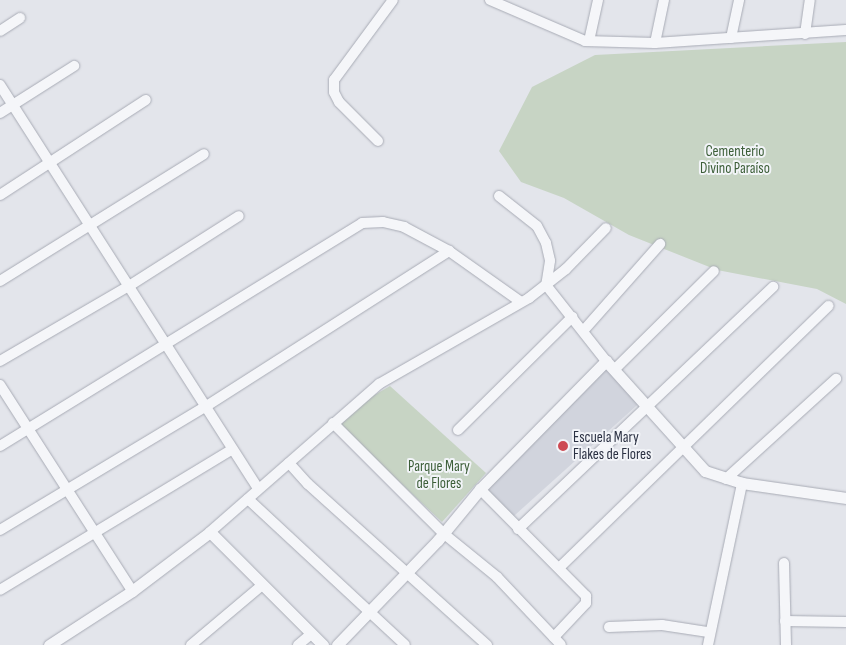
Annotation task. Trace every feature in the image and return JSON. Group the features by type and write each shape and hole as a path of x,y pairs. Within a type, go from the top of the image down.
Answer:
{"street":[{"path":"378,141 339,102 334,92 334,80 392,0"},
{"path":"490,0 511,5 588,41 655,43 846,30"},
{"path":"588,41 598,0"},
{"path":"655,43 664,0"},
{"path":"732,38 739,0"},
{"path":"805,34 810,0"},
{"path":"0,31 20,18"},
{"path":"0,113 74,66"},
{"path":"0,85 52,163 231,450 258,489"},
{"path":"0,195 52,163 146,100"},
{"path":"0,281 204,154"},
{"path":"499,196 536,226 546,243 550,261 546,285 611,365 705,471 726,480 846,498"},
{"path":"0,362 129,286 239,216"},
{"path":"0,446 362,223 383,222 404,227 450,251 521,302"},
{"path":"55,644 132,591 210,532 333,423 402,369 521,302 546,285 606,228"},
{"path":"584,330 660,244"},
{"path":"0,530 205,407 450,251"},
{"path":"337,645 443,533 480,489 611,365 714,272"},
{"path":"518,529 649,408 774,287"},
{"path":"559,568 828,306"},
{"path":"458,430 572,317"},
{"path":"726,480 836,379"},
{"path":"0,385 26,430 132,591"},
{"path":"333,423 443,533 497,577 557,641 586,603 586,596 480,489"},
{"path":"0,590 231,450"},
{"path":"289,463 308,484 407,571 487,645"},
{"path":"708,645 708,632 742,483"},
{"path":"248,499 405,645"},
{"path":"210,532 261,586 323,645"},
{"path":"784,562 786,645"},
{"path":"191,645 261,586"},
{"path":"785,621 846,622"},
{"path":"609,627 662,625 708,632"},
{"path":"298,645 311,634"}],"shaded area":[{"name":"Escuela Mary Flakes de Flores","path":"608,368 639,403 512,518 480,483"}],"green space":[{"name":"Cementerio Divino Paraíso","path":"846,42 846,304 817,289 717,270 629,235 564,198 521,182 499,151 532,87 595,55"},
{"name":"Parque Mary de Flores","path":"390,386 486,473 442,522 338,424 366,400"}],"place":[{"name":"Escuela Mary Flakes de Flores","path":"563,446"}]}
